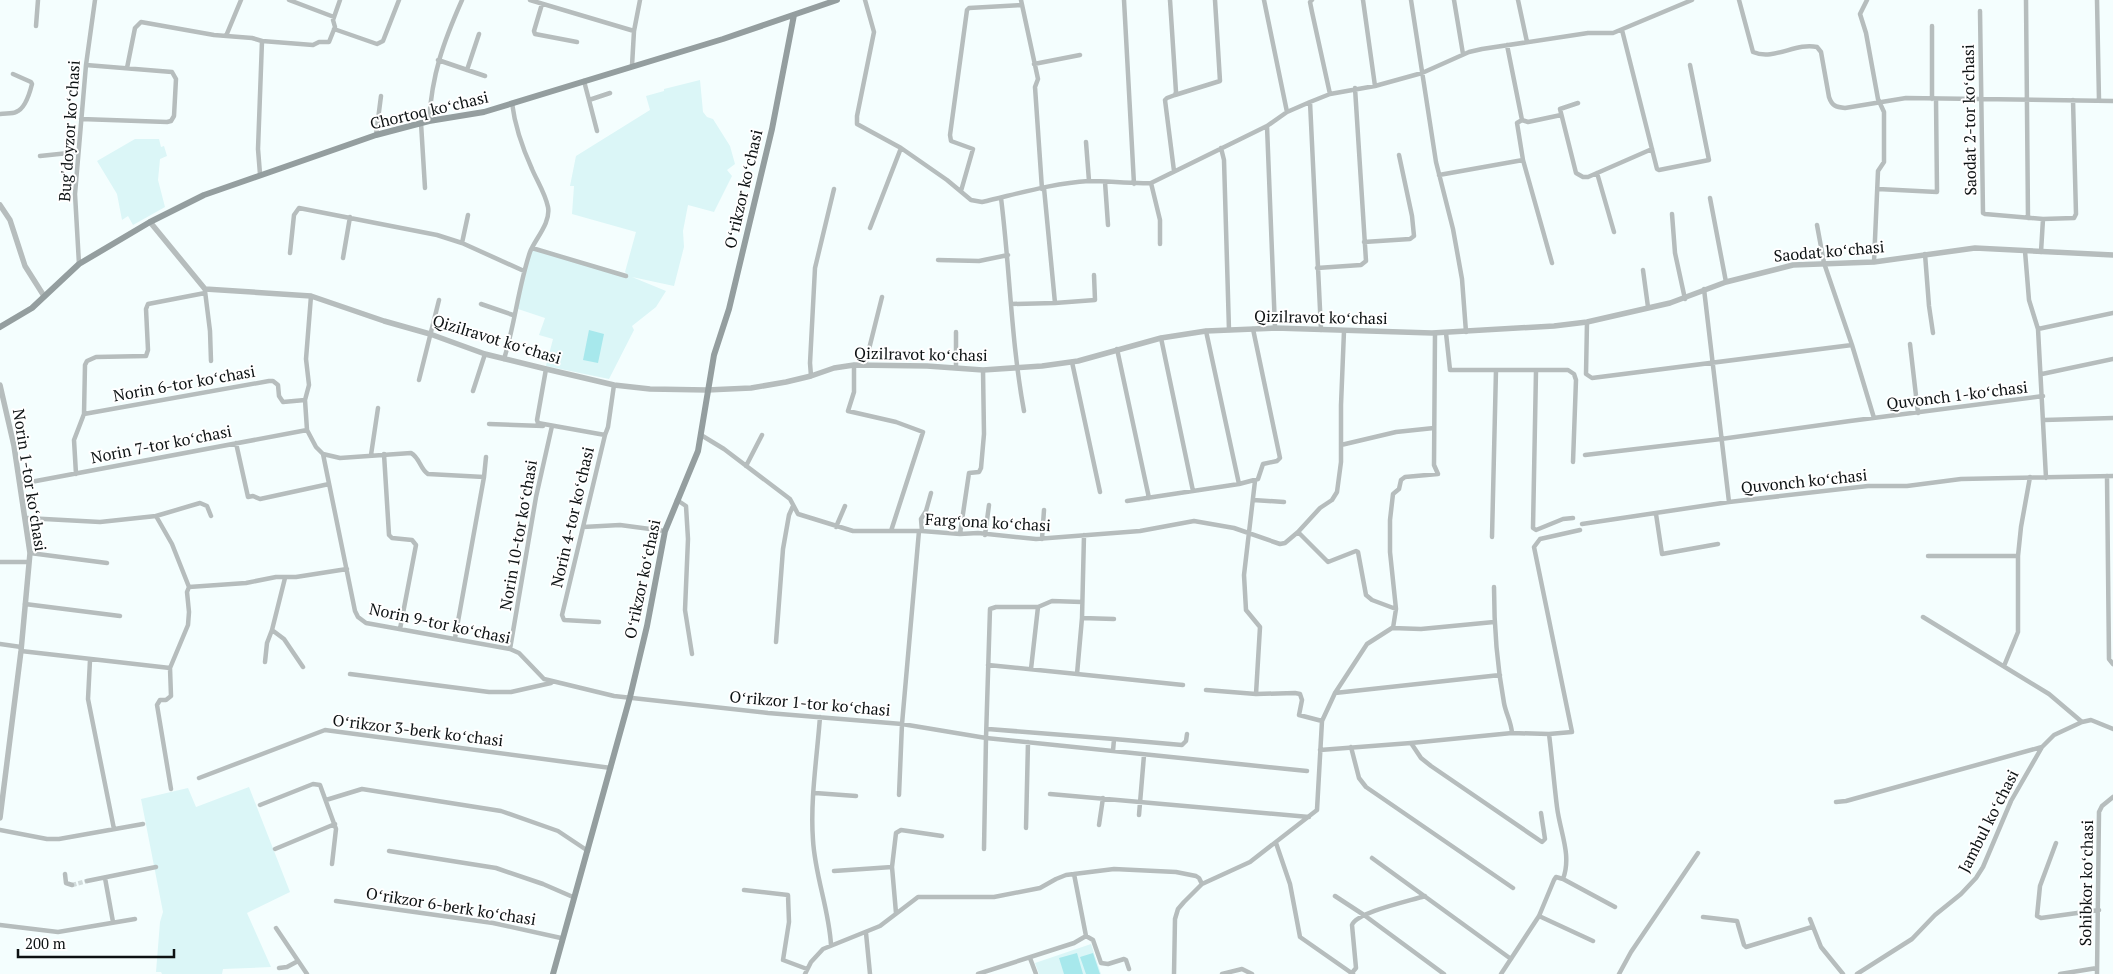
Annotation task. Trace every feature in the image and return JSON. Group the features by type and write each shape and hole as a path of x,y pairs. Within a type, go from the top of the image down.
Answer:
{"main road":[{"name":"Chortoq koʻchasi","path":"0,327 32,308 79,264 150,222 204,194 376,135 429,121 484,112 723,39 837,0"},
{"name":"Oʻrikzor koʻchasi","path":"553,974 561,938 588,850 630,698 647,626 665,531 676,500 692,470 702,435 707,390 714,354 730,309 767,148 794,15"}],"street":[{"path":"36,26 38,0"},
{"name":"Bug'doyzor koʻchasi","path":"79,264 75,194 86,65 95,0"},
{"path":"226,36 241,0"},
{"path":"289,0 334,17"},
{"path":"127,68 135,28 139,22 262,41 313,45 319,42 330,42 334,29 332,21 340,0"},
{"path":"334,29 377,44 380,43 383,41 399,0"},
{"path":"429,121 430,100 438,60 462,0"},
{"path":"530,0 634,31"},
{"path":"632,66 634,31 640,0"},
{"path":"865,0 874,32 856,122 859,126 901,148 976,202 1062,184 1089,181 1134,184 1151,183 1267,126 1287,112 1330,94 1355,88 1375,86 1422,73 1464,54 1507,45 1588,33 1606,34 1622,30 1645,18 1692,0"},
{"path":"1124,0 1134,184"},
{"path":"1170,0 1175,95"},
{"path":"1174,171 1165,100 1220,81 1215,0"},
{"path":"1264,0 1287,112"},
{"path":"1312,0 1310,2 1330,94"},
{"path":"1362,0 1375,86"},
{"path":"1411,0 1439,175 1453,229 1462,279 1466,332"},
{"path":"1454,0 1464,54"},
{"path":"1518,0 1527,42"},
{"path":"1739,0 1753,52 1764,56 1809,46 1818,47 1821,52 1832,104 1845,108 1906,98 2113,100"},
{"path":"1868,0 1860,14 1866,33 1879,102 1884,112 1885,143 1884,162 1878,171 1874,262"},
{"path":"2026,0 2028,218 2072,220 2076,214 2073,100"},
{"path":"2097,0 2099,100"},
{"path":"961,191 973,150 951,141 950,135 966,10 969,8 1021,2 1038,81 1034,87 1055,302"},
{"path":"542,4 534,31 535,34 577,42"},
{"name":"Saodat 2-tor koʻchasi","path":"1980,11 1983,212 1987,215 2028,218"},
{"path":"1878,188 1937,192 1932,26"},
{"path":"1622,30 1657,169 1660,170 1709,160 1690,64"},
{"path":"467,70 480,34"},
{"path":"260,174 258,149 262,41"},
{"path":"1507,45 1522,120"},
{"path":"1034,64 1080,55"},
{"path":"438,60 485,76"},
{"path":"81,119 167,122 173,119 176,79 174,74 86,65"},
{"path":"0,114 18,112 22,109 31,91 32,84 30,82 13,74"},
{"path":"584,81 597,131"},
{"path":"1317,268 1364,265 1366,261 1355,88"},
{"path":"589,100 610,93"},
{"path":"376,135 381,96"},
{"path":"1310,102 1321,330"},
{"path":"504,359 512,332 513,315 524,271 532,248 546,222 548,207 518,138 512,103"},
{"path":"1578,103 1560,108 1576,173 1584,177 1597,173 1652,149"},
{"path":"1522,120 1528,122 1561,115"},
{"path":"1522,120 1517,123 1523,160 1552,263"},
{"path":"421,123 425,188"},
{"path":"1267,126 1275,328"},
{"path":"1086,142 1089,181"},
{"path":"870,228 901,148"},
{"path":"1221,148 1224,160 1229,330"},
{"path":"40,156 78,152"},
{"path":"1364,242 1410,239 1414,236 1412,216 1399,154"},
{"path":"1439,175 1523,160"},
{"path":"1597,173 1614,232"},
{"path":"1104,182 1108,225"},
{"path":"1151,183 1160,220 1160,244"},
{"path":"811,376 814,276 834,189"},
{"path":"1001,198 1008,255 1016,368 1024,411"},
{"path":"1710,198 1726,282"},
{"path":"0,205 10,220 25,266 44,296"},
{"path":"290,253 294,215 299,208 409,228 462,244 524,271"},
{"path":"1672,214 1675,253 1685,299"},
{"path":"462,244 468,215"},
{"path":"343,258 350,218"},
{"path":"2041,252 2043,219"},
{"path":"150,222 205,292 210,331 211,361"},
{"path":"1817,225 1824,263 1874,418"},
{"path":"532,248 626,276"},
{"name":"Saodat koʻchasi","path":"1466,332 1586,322 1685,299 1726,282 1793,265 1874,262 1975,248 2113,255"},
{"name":"Quvonch 1-koʻchasi","path":"2025,251 2029,300 2038,330 2042,374 2046,478"},
{"path":"1925,254 1933,333"},
{"path":"938,260 979,260 1008,255"},
{"path":"1643,270 1648,307"},
{"path":"1011,304 1095,300 1094,274"},
{"path":"1704,290 1729,502"},
{"path":"76,474 74,440 84,414 85,364 87,361 96,357 146,356 148,350 146,309 148,304 205,292"},
{"name":"Qizilravot koʻchasi","path":"205,292 310,296 430,334 484,354 546,369 614,385 707,390 751,388 854,365 983,370 1072,362 1161,338 1206,331 1275,328 1435,333 1466,332"},
{"path":"310,296 306,359 309,385 305,400 308,430 316,447 323,454 340,458 411,453 417,458 423,470 428,474 484,477"},
{"path":"865,365 882,297"},
{"path":"419,380 439,300"},
{"path":"481,304 513,315"},
{"path":"2038,330 2113,313"},
{"path":"1586,322 1586,374 1590,378 1852,345"},
{"path":"1127,501 1255,481 1260,477 1263,464 1277,461 1280,454 1253,329"},
{"path":"1206,331 1239,484"},
{"path":"1344,331 1340,479 1336,495 1320,508 1298,532 1328,562 1356,551 1358,552 1366,594 1372,600 1396,610"},
{"path":"956,332 956,368"},
{"path":"1393,628 1396,610 1390,552 1390,520 1393,494 1399,489 1401,480 1405,476 1438,474 1434,465 1435,333"},
{"path":"1446,333 1450,370 1568,370 1575,376 1573,462"},
{"path":"1161,338 1193,491"},
{"path":"1910,344 1918,413"},
{"path":"1117,349 1149,498"},
{"path":"473,390 484,354"},
{"name":"Quvonch 1-koʻchasi","path":"2042,374 2113,358"},
{"path":"1072,362 1100,492"},
{"path":"854,365 854,392 848,411 896,422 923,432 891,531"},
{"path":"543,426 537,420 546,369"},
{"path":"960,534 969,473 979,472 981,468 984,434 983,370"},
{"path":"1492,538 1496,370"},
{"path":"1536,371 1533,528 1536,530 1563,519 1573,518"},
{"name":"Norin 6-tor koʻchasi","path":"84,414 269,381 275,382 278,385 279,396 283,402 305,400"},
{"name":"Norin 1-tor koʻchasi","path":"0,385 20,484 30,553 21,649 0,818"},
{"name":"Norin 4-tor koʻchasi","path":"599,622 567,621 562,618 608,427 614,385"},
{"name":"Quvonch 1-koʻchasi","path":"1585,455 1721,439 2043,396"},
{"path":"371,455 378,408"},
{"path":"2044,420 2113,418"},
{"path":"489,424 552,426 605,434"},
{"name":"Norin 10-tor koʻchasi","path":"510,649 534,507 552,426"},
{"path":"1341,445 1396,432 1434,428"},
{"name":"Norin 7-tor koʻchasi","path":"20,484 308,430"},
{"name":"Fargʻona koʻchasi","path":"702,435 724,449 790,499 798,514 836,527 860,532 921,531 1042,539 1084,534 1140,531 1194,521 1219,524 1250,532 1280,544 1284,544 1298,532"},
{"path":"746,466 762,435"},
{"path":"236,443 248,497 253,496 260,499 329,484"},
{"name":"Norin 9-tor koʻchasi","path":"323,454 358,617 366,623 510,649 519,653 544,679 552,682"},
{"path":"384,454 389,535 392,538 412,540 416,545 400,629"},
{"path":"455,638 486,457"},
{"path":"2107,476 2109,659 2113,664"},
{"path":"2004,666 2018,632 2018,556 2030,477 2113,476"},
{"name":"Quvonch koʻchasi","path":"1582,524 1729,502 1868,486 1908,486 1961,480 2030,477"},
{"path":"1255,481 1244,576 1246,610 1260,627 1256,694"},
{"path":"899,795 902,724 921,519 926,511 931,493"},
{"path":"676,500 686,506 688,539 685,610 692,654"},
{"path":"1254,500 1284,502"},
{"path":"26,518 100,522 132,520 156,516 200,503 206,506 211,516"},
{"path":"776,642 783,549 789,515 794,505"},
{"path":"985,534 989,505"},
{"path":"836,527 845,506"},
{"path":"1042,539 1044,510"},
{"path":"1656,514 1662,554 1718,544"},
{"path":"156,516 172,544 189,587 187,592 188,624 170,668 171,696 166,700 160,700 157,708 171,789"},
{"path":"583,527 623,525 665,531"},
{"path":"1320,750 1512,733 1549,734 1572,732 1534,547 1540,540 1580,530"},
{"path":"1077,674 1082,618 1084,534"},
{"path":"30,553 107,563"},
{"path":"1928,556 2018,556"},
{"path":"0,562 29,562"},
{"path":"189,587 246,583 276,577 285,578 347,569"},
{"path":"265,662 266,643 272,630 285,578"},
{"path":"1494,587 1494,622 1500,675 1504,706 1512,722 1512,733"},
{"path":"984,849 990,609 994,607 1038,607 1052,601 1082,602"},
{"path":"25,604 120,616"},
{"path":"1031,669 1038,607"},
{"path":"1082,618 1114,619"},
{"path":"1923,618 2049,694 2082,722"},
{"path":"1174,974 1176,913 1184,902 1202,884 1237,869 1276,843 1315,813 1318,806 1322,721 1335,693 1367,644 1385,630 1393,628 1420,629 1494,622"},
{"path":"272,630 284,639 303,667"},
{"path":"0,644 90,660 170,668"},
{"path":"90,660 88,699 114,829"},
{"path":"988,665 1183,685"},
{"path":"350,674 489,692 511,692 552,682"},
{"path":"1335,693 1500,675"},
{"name":"Oʻrikzor 1-tor koʻchasi","path":"552,682 630,698 902,724 986,738 1307,771"},
{"path":"1206,690 1256,694 1298,693 1302,698 1299,715 1304,718 1322,721"},
{"path":"820,717 813,841 823,899 828,912 831,945"},
{"path":"1836,802 1846,801 2042,747 2054,735 2082,722 2096,721 2113,728"},
{"path":"988,729 1182,745 1186,741 1187,734"},
{"name":"Oʻrikzor 3-berk koʻchasi","path":"199,778 317,732 328,730 611,768"},
{"path":"1549,734 1557,810 1566,848 1567,868 1563,879"},
{"path":"1113,752 1114,739"},
{"path":"1026,828 1028,742"},
{"path":"1411,743 1420,758 1542,842 1545,839 1541,813"},
{"path":"1351,747 1359,778 1366,787 1513,888"},
{"name":"Jambul koʻchasi","path":"1857,974 1912,939 1976,878 2011,801 2042,747"},
{"path":"1139,815 1144,755"},
{"path":"260,805 316,783 320,785 335,824 336,832 332,864"},
{"path":"326,800 362,788 501,810 558,831 588,850"},
{"path":"815,793 856,796"},
{"path":"1050,794 1309,817"},
{"name":"Sohibkor koʻchasi","path":"2096,974 2099,812 2102,806 2113,797"},
{"path":"1099,825 1103,798"},
{"path":"0,830 53,839 143,824"},
{"path":"276,849 335,824"},
{"path":"896,913 892,867 898,831 942,836"},
{"path":"1276,843 1290,884 1300,937 1352,974 1356,968 1352,926 1354,920 1364,915 1425,896"},
{"path":"2056,843 2040,886 2037,916 2041,918 2098,910"},
{"path":"389,851 496,868 543,884 573,897"},
{"path":"1618,974 1698,853"},
{"path":"1372,858 1512,959"},
{"path":"87,881 156,867"},
{"path":"834,871 892,867"},
{"path":"744,890 788,895 789,922 783,960 806,971 820,952 831,945 866,933 885,923 918,897 994,897 1040,888 1056,879 1074,874 1114,869 1176,872 1196,876 1202,884"},
{"path":"65,874 66,883 72,885"},
{"path":"1074,874 1086,936 1093,940 1101,963 1108,964 1124,959 1126,960 1128,970"},
{"path":"105,878 113,922"},
{"path":"1501,974 1538,916 1555,878 1563,879 1615,907"},
{"path":"1335,896 1444,974"},
{"name":"Oʻrikzor 6-berk koʻchasi","path":"336,901 493,924 561,938"},
{"path":"1538,916 1592,941"},
{"path":"1703,916 1737,921 1746,947 1812,927"},
{"path":"0,926 53,932 136,919"},
{"path":"1810,920 1821,947 1843,974"},
{"path":"276,928 307,974"},
{"path":"866,933 870,974"},
{"path":"978,974 1074,943 1086,936"},
{"path":"1030,958 1036,974"},
{"path":"279,968 287,967 298,961"},
{"path":"2060,974 2097,968"},
{"path":"1222,974 1242,969 1252,974"}],"shaded area":[{"path":"700,80 703,112 707,117 713,119 730,146 735,164 727,170 732,176 714,212 688,205 683,231 684,247 674,286 632,277 666,291 656,307 632,326 634,330 609,379 546,366 553,339 539,335 545,318 515,308 532,250 629,276 625,272 636,232 572,214 574,186 570,186 576,156 650,110 646,96 664,91 664,89"},
{"path":"135,139 159,139 161,147 164,146 167,156 160,159 158,180 165,207 133,225 128,216 122,220 117,194 97,161"},
{"path":"589,330 604,334 598,363 583,360"},
{"path":"249,787 290,892 247,913 271,967 223,969 222,974 162,974 161,972 156,972 160,922 163,912 141,799 188,788 196,807"},
{"path":"1091,944 1101,974 1039,974 1035,963"},
{"path":"1077,953 1083,974 1064,974 1059,958"},
{"path":"1093,953 1100,974 1086,974 1080,957"}],"tunnel":[{"path":"72,885 87,881"}]}
